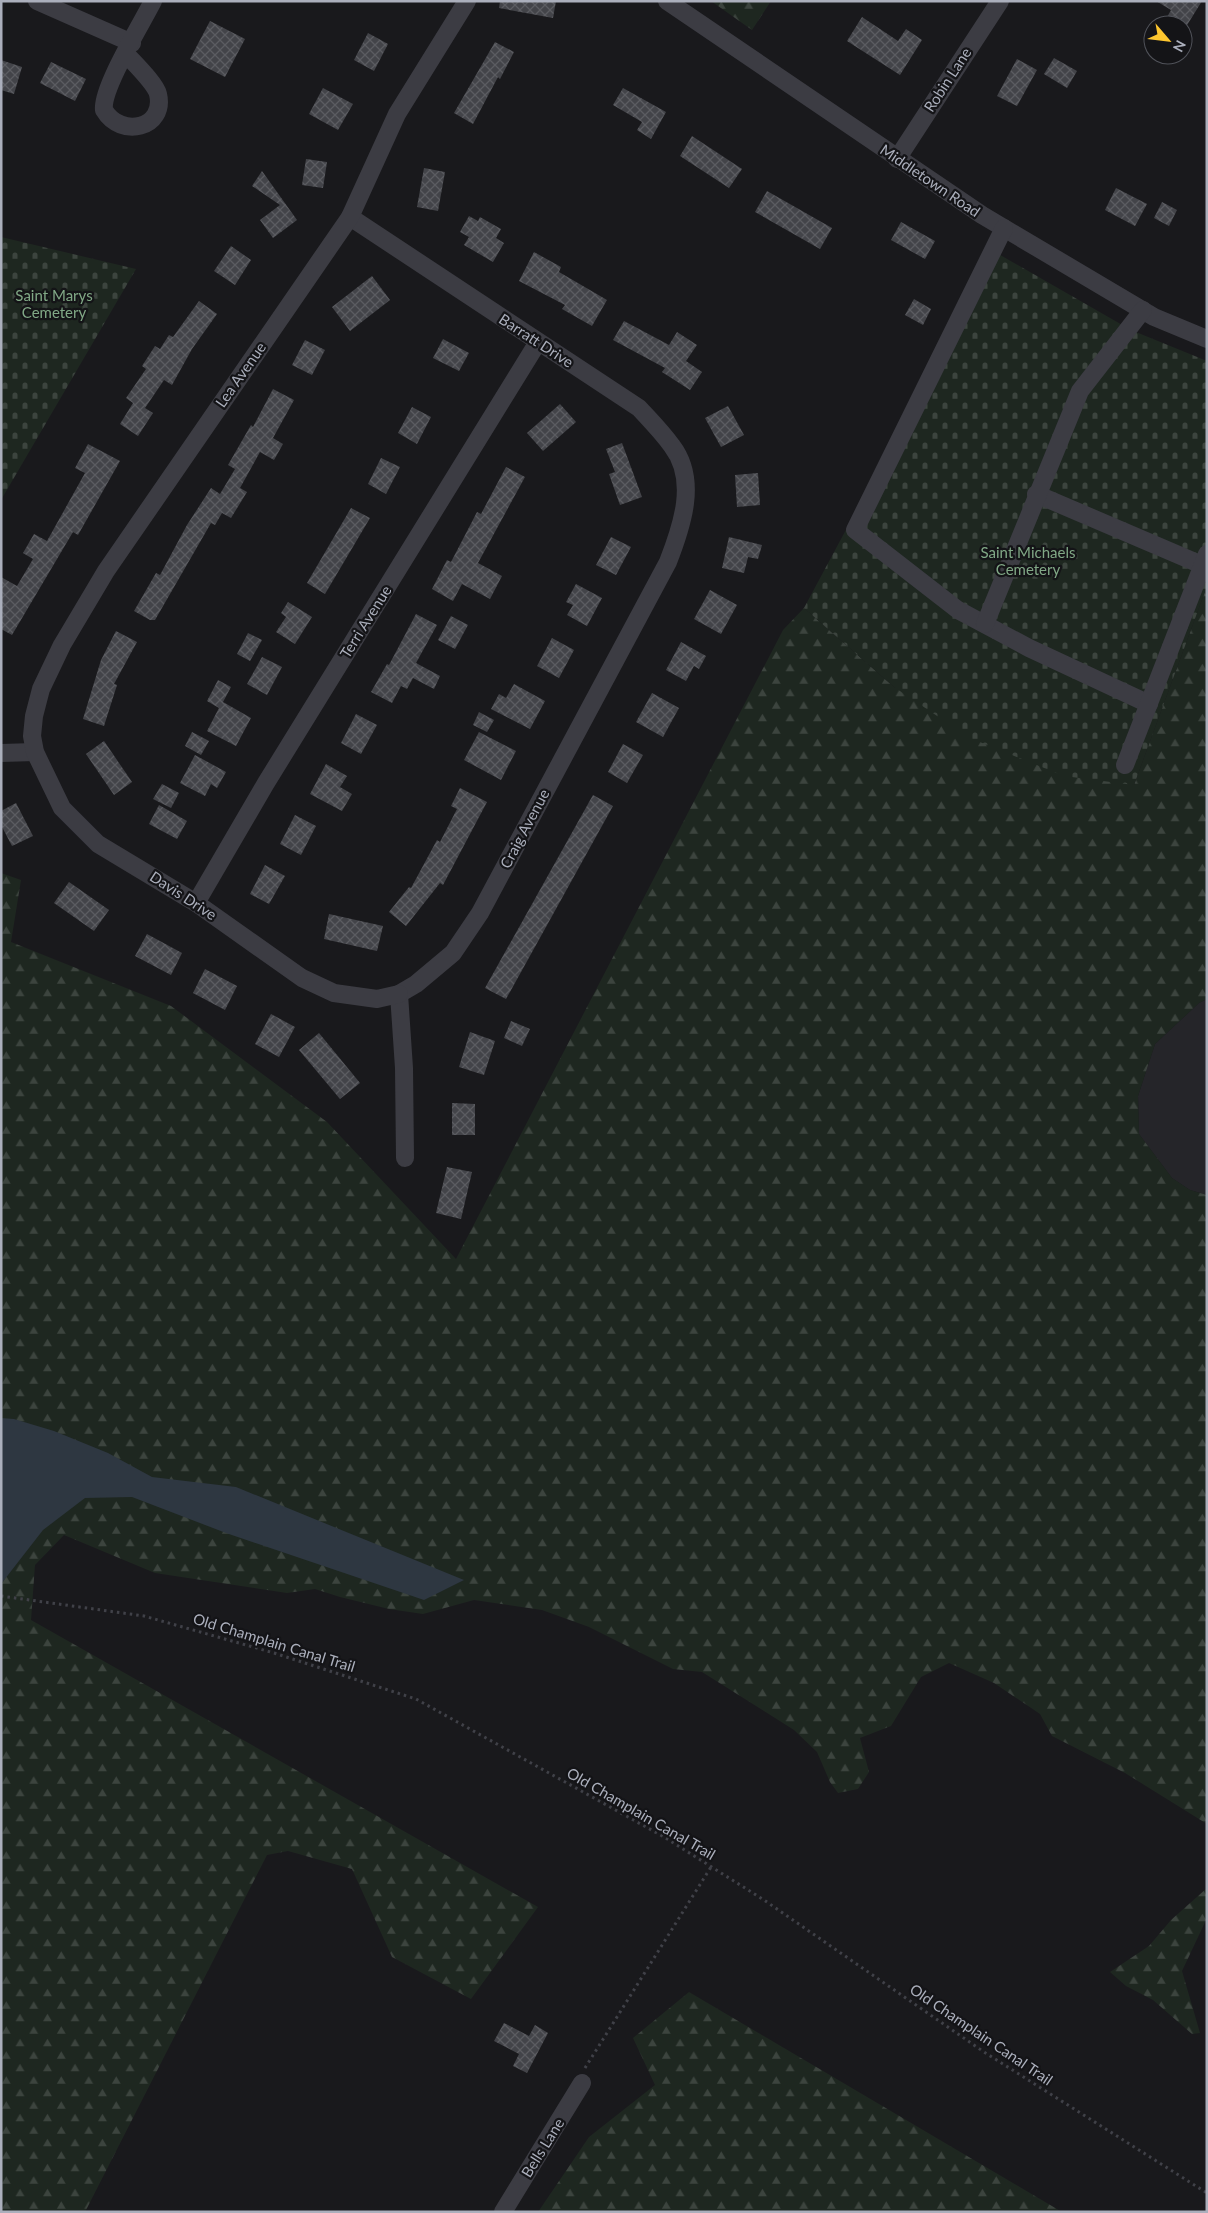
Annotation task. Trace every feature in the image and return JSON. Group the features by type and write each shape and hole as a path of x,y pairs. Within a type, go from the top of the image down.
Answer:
{"street":[{"path":"37,1 129,48 153,1"},
{"name":"Lea Avenue","path":"35,752 32,736 34,716 41,689 67,636 106,572 350,217 397,114 467,1"},
{"name":"Middletown Road","path":"667,1 897,159 1004,228 1142,310 1207,339"},
{"name":"Robin Lane","path":"897,159 1000,1"},
{"name":"Barratt Drive","path":"350,217 639,408 673,447 682,463 687,492"},
{"path":"1004,228 855,530 958,610 1149,704"},
{"path":"985,624 1036,494 1080,391 1142,310"},
{"name":"Terri Avenue","path":"196,903 266,783 538,342"},
{"name":"Craig Avenue","path":"399,994 416,984 453,953 480,913 668,562 679,534 687,492"},
{"path":"1036,494 1205,560 1125,765"},
{"path":"1,752 35,752"},
{"name":"Davis Drive","path":"35,752 62,808 98,844 196,903 302,978 334,993 377,1000 399,994"},
{"path":"399,994 404,1068 405,1158"},
{"name":"Bells Lane","path":"503,2212 582,2083"}],"path":[{"name":"Old Champlain Canal Trail","path":"1,1596 144,1616 274,1653 416,1699 664,1837 764,1900 984,2052 1207,2193"},
{"path":"582,2083 584,2069 711,1867"}],"shaded area":[{"path":"1207,999 1207,1195 1190,1190 1172,1178 1139,1134 1138,1096 1155,1044 1199,1003"},
{"path":"1,1418 14,1419 54,1431 108,1453 152,1477 236,1487 464,1580 424,1600 226,1533 132,1497 85,1498 43,1530 1,1584"}],"green space":[{"path":"711,1 771,1 752,30"},
{"name":"Saint Marys Cemetery","path":"1,237 136,269 1,500"},
{"name":"Saint Michaels Cemetery","path":"995,252 1131,330 1207,361 1207,586 1134,785 1064,776 970,738 894,687 804,608"},
{"path":"1207,586 1207,999 1199,1003 1155,1044 1138,1096 1139,1134 1172,1178 1190,1190 1207,1195 1207,1824 1125,1773 1052,1736 1040,1714 994,1683 949,1663 921,1677 891,1726 860,1738 869,1772 858,1789 838,1793 830,1782 817,1752 794,1730 702,1672 673,1669 589,1627 542,1610 474,1600 423,1614 389,1609 315,1589 287,1593 155,1573 64,1535 35,1565 31,1620 538,1907 471,1999 392,1957 352,1869 288,1851 267,1855 85,2212 1,2212 1,873 21,880 11,942 171,1006 327,1122 456,1259 783,630 804,608 894,687 1134,785"},
{"path":"1207,1888 1207,1918 1182,1971 1200,2033 1192,2034 1153,2000 1126,1986 1110,1972 1149,1946 1171,1920"},
{"path":"689,1992 1062,2212 538,2212 589,2137 655,2085 633,2038"}],"building":[{"path":"500,1 556,1 553,18 499,8"},
{"path":"1156,1 1202,1 1193,16 1168,15 1171,10"},
{"path":"862,17 898,41 906,29 922,40 900,75 847,41"},
{"path":"210,21 245,39 225,77 190,59"},
{"path":"368,33 388,44 374,71 354,60"},
{"path":"495,42 514,52 500,79 498,77 473,124 454,113"},
{"path":"1054,58 1077,71 1067,88 1044,74"},
{"path":"1017,59 1037,70 1017,106 997,96"},
{"path":"1,60 22,67 14,94 1,90"},
{"path":"51,62 86,79 75,101 40,83"},
{"path":"323,88 353,104 338,130 309,114"},
{"path":"623,88 666,112 651,139 637,130 642,122 613,105"},
{"path":"692,136 742,169 729,188 680,156"},
{"path":"306,159 327,162 323,188 302,185"},
{"path":"424,168 445,172 438,211 417,207"},
{"path":"262,171 297,220 273,238 260,220 280,205 252,186"},
{"path":"1116,188 1147,204 1135,226 1105,210"},
{"path":"767,191 832,228 820,249 755,212"},
{"path":"1162,202 1177,210 1169,226 1154,218"},
{"path":"469,216 478,221 480,217 501,229 496,238 504,243 493,262 464,245 469,237 460,232"},
{"path":"901,222 935,241 925,259 891,240"},
{"path":"231,246 251,260 235,285 214,271"},
{"path":"534,252 561,267 559,272 607,300 592,326 562,309 565,305 519,281"},
{"path":"372,276 390,300 350,331 332,307"},
{"path":"914,299 931,309 923,325 905,315"},
{"path":"199,301 217,314 192,349 172,385 164,380 145,408 153,413 138,436 120,424 133,403 126,398 146,369 142,366 155,346 160,349 169,335 173,337"},
{"path":"624,321 669,345 677,332 697,345 686,361 702,372 690,390 662,372 665,368 613,340"},
{"path":"443,339 469,353 459,371 433,358"},
{"path":"305,340 325,350 312,375 292,365"},
{"path":"273,389 294,400 273,438 283,444 274,460 260,452 240,488 247,492 231,518 222,513 215,525 211,523 155,620 150,620 134,611 156,573 160,575 187,525 211,488 220,494 235,469 228,465 251,425 253,427"},
{"path":"560,404 576,422 543,451 527,433"},
{"path":"728,406 744,435 721,447 705,418"},
{"path":"412,407 431,417 417,444 398,433"},
{"path":"622,443 642,497 620,505 609,474 615,472 606,449"},
{"path":"88,444 120,461 78,535 73,532 12,635 1,629 1,577 17,586 33,559 23,553 34,534 47,541 85,473 75,468"},
{"path":"381,458 400,467 386,494 368,484"},
{"path":"506,467 525,477 478,563 502,576 490,599 462,584 453,601 432,589 447,560 451,562 477,512 481,514"},
{"path":"758,473 760,505 737,507 735,475"},
{"path":"351,508 370,518 325,594 307,583"},
{"path":"611,537 631,547 616,575 596,565"},
{"path":"729,537 762,545 758,559 748,557 744,573 722,568"},
{"path":"576,584 602,598 587,626 567,615 573,605 566,602"},
{"path":"710,590 737,605 721,634 694,619"},
{"path":"288,602 312,617 295,644 276,632 286,617 281,613"},
{"path":"416,614 437,625 416,663 440,676 434,689 413,678 407,689 401,686 392,703 371,692 387,664 389,665"},
{"path":"451,616 468,625 455,649 438,640"},
{"path":"116,631 137,642 114,684 117,685 104,726 83,719 101,660"},
{"path":"248,633 262,640 250,661 237,654"},
{"path":"552,638 574,650 559,678 537,666"},
{"path":"681,642 706,656 699,669 694,666 686,681 666,670"},
{"path":"262,657 282,667 267,695 247,684"},
{"path":"218,680 231,687 223,702 251,718 236,746 207,731 219,708 207,701"},
{"path":"514,684 545,701 530,729 491,709 499,694 506,698"},
{"path":"652,693 679,708 663,737 636,722"},
{"path":"479,712 494,720 487,732 473,725"},
{"path":"356,714 377,725 361,754 341,743"},
{"path":"192,732 209,741 201,755 185,746"},
{"path":"479,732 516,751 501,780 464,760"},
{"path":"104,741 132,782 114,795 86,754"},
{"path":"623,744 643,755 627,783 608,772"},
{"path":"195,755 226,772 217,788 211,784 205,796 180,783"},
{"path":"326,764 347,776 340,787 352,794 342,811 310,794"},
{"path":"162,784 179,793 171,808 153,799"},
{"path":"460,788 487,802 443,885 440,883 406,926 389,912 409,887 411,888 437,840 440,842 457,809 451,806"},
{"path":"593,795 613,806 506,999 485,988"},
{"path":"16,803 33,836 12,846 1,825 1,811"},
{"path":"159,805 187,821 177,839 149,824"},
{"path":"295,815 316,826 301,855 280,844"},
{"path":"265,865 285,876 269,904 250,894"},
{"path":"69,882 109,910 94,931 54,903"},
{"path":"329,914 383,926 377,951 324,939"},
{"path":"147,934 182,953 171,975 135,956"},
{"path":"205,969 237,986 225,1010 193,993"},
{"path":"271,1014 295,1027 279,1057 255,1044"},
{"path":"511,1021 530,1029 522,1046 504,1038"},
{"path":"470,1032 495,1041 484,1075 459,1067"},
{"path":"319,1033 360,1083 340,1099 299,1050"},
{"path":"452,1103 475,1104 475,1135 452,1135"},
{"path":"447,1167 472,1172 461,1219 436,1213"},
{"path":"504,2023 529,2036 535,2025 548,2033 527,2073 513,2066 519,2054 494,2041"}]}
